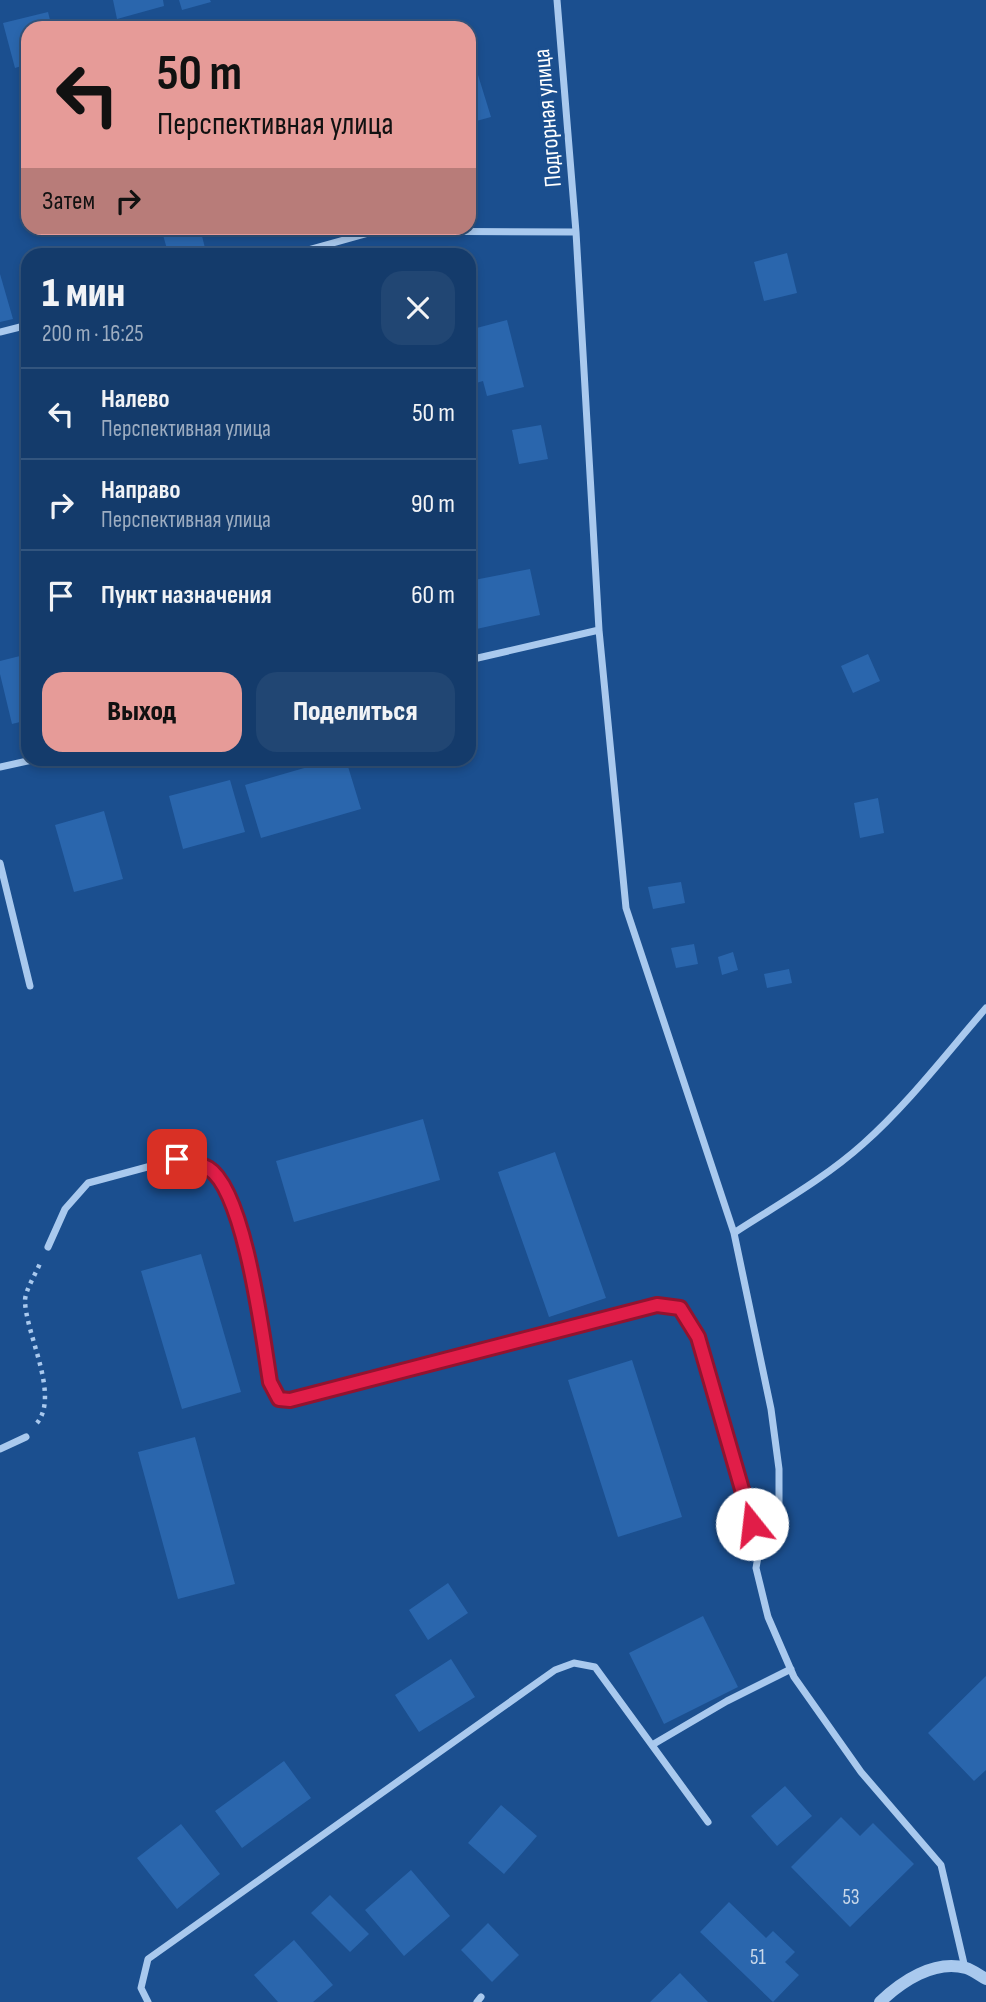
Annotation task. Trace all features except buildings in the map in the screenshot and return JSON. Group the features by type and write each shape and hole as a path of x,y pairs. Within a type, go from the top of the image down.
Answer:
{"street":[{"name":"Подгорная улица","path":"557,0 576,232 599,630 626,908 734,1233 771,1409 779,1469 779,1503 773,1528 759,1551"},
{"path":"476,232 576,232"},
{"path":"316,248 365,235"},
{"path":"0,332 21,327"},
{"path":"476,658 599,630"},
{"path":"0,767 21,762"},
{"path":"0,863 30,986"},
{"path":"734,1233 809,1185 862,1145 902,1106 986,1008"},
{"path":"48,1247 65,1209 88,1183 177,1159 209,1169 227,1191 239,1222 270,1382 279,1399 290,1400 657,1305 680,1308 698,1337 759,1551 756,1568 768,1617 791,1669 861,1772 941,1865 965,1968"},
{"path":"0,1449 26,1437"},
{"path":"148,2002 141,1988 149,1959 555,1670 575,1663 595,1667 708,1822"},
{"path":"652,1745 727,1701 791,1669"},
{"path":"880,2002 900,1983 933,1969 965,1968 986,1979"}],"path":[{"path":"26,1437 42,1418 46,1398 24,1299 48,1247"}],"route":[{"path":"177,1159 209,1169 227,1191 239,1222 258,1309 270,1382 279,1399 290,1400 657,1305 680,1308 698,1337 752,1524"}]}
